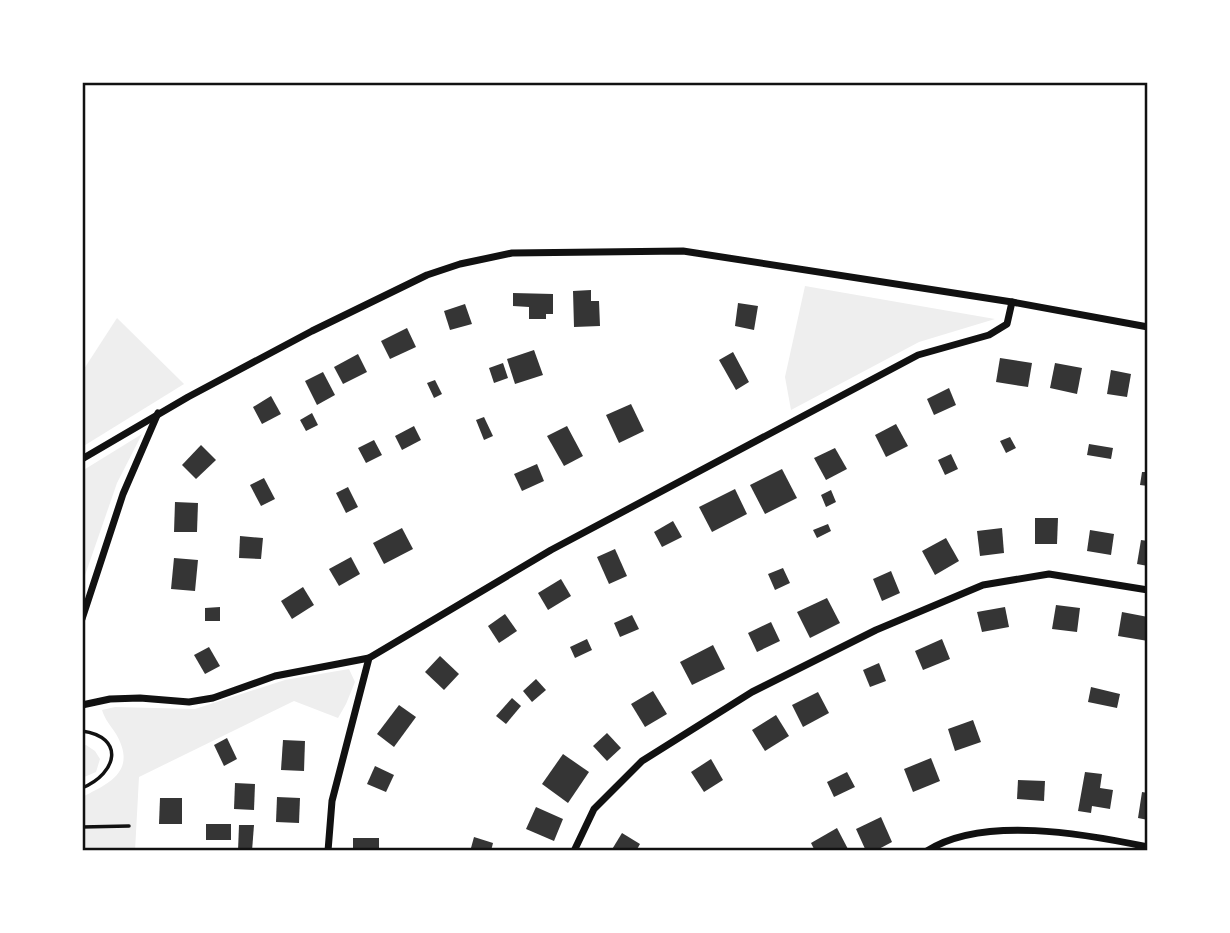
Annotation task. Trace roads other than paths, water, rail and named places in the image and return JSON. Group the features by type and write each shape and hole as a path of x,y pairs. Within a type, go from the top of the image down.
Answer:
{"street":[{"path":"82,459 158,413 312,331 426,275 460,264 512,253 683,251 1012,302 1148,327"},
{"path":"82,705 110,699 140,698 189,702 213,698 275,676 369,658 551,550 918,355 989,335 1006,324 1012,302"},
{"path":"82,619 123,494 158,413"},
{"path":"574,851 594,809 642,761 752,692 876,630 983,585 1049,573 1148,590"},
{"path":"328,851 332,802 369,658"},
{"path":"927,851 943,840 1011,828 1116,840 1148,847"}],"lane":[{"path":"82,731 99,734 109,746 112,760 108,771 97,782 82,788"},
{"path":"82,827 129,826"}]}
